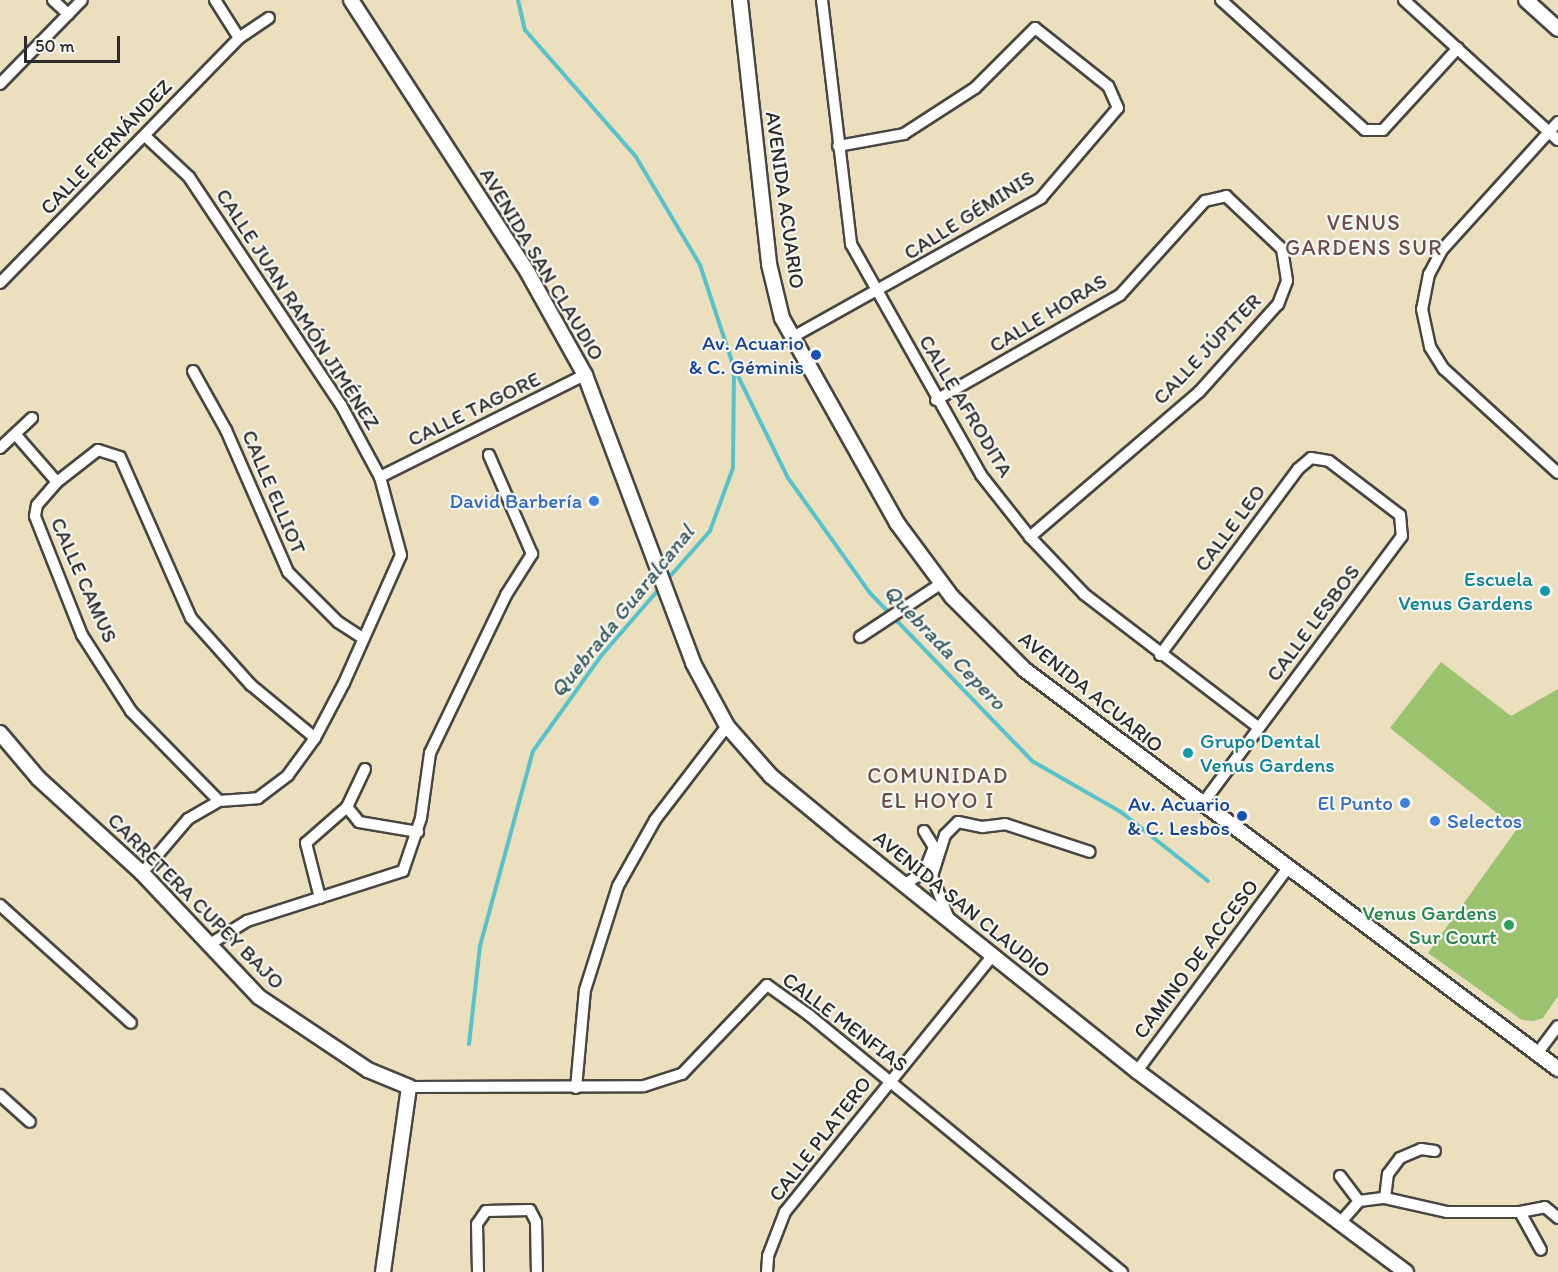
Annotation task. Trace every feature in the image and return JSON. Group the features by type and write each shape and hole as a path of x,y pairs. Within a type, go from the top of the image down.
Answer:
{"street":[{"path":"53,0 68,14"},
{"path":"0,84 82,0"},
{"path":"215,0 239,38"},
{"name":"AVENIDA SAN CLAUDIO","path":"351,0 528,273 585,375 693,663 728,726 771,776 904,884 1137,1071 1406,1272"},
{"name":"AVENIDA ACUARIO","path":"740,0 769,264 782,318 791,338 897,523 942,583 1024,670 1201,806 1558,1069"},
{"name":"CALLE AFRODITA","path":"822,0 851,244 936,400 981,474 1030,537 1084,594 1160,655 1259,728"},
{"path":"1221,0 1365,130 1383,130 1458,48"},
{"path":"1404,0 1554,136"},
{"path":"1526,0 1558,29"},
{"name":"CALLE FERNÁNDEZ","path":"0,283 146,136 239,38 269,18"},
{"name":"CALLE GÉMINIS","path":"791,338 876,293 1041,198 1118,108 1108,86 1035,27 975,88 904,134 838,146"},
{"path":"1558,122 1554,136 1442,250 1429,274 1422,309 1430,347 1444,369 1558,473"},
{"name":"CALLE JUAN RAMÓN JIMÉNEZ","path":"142,873 188,819 219,801 258,798 288,776 315,738 401,555 380,477 341,405 189,177 146,136"},
{"name":"CALLE JÚPITER","path":"1030,537 1199,392 1278,304 1287,281 1282,249 1226,196 1205,201 1190,217"},
{"name":"CALLE HORAS","path":"936,400 1120,295 1190,217"},
{"name":"CALLE ELLIOT","path":"193,371 226,430 288,572 338,622 363,638"},
{"name":"CALLE TAGORE","path":"380,477 585,375"},
{"path":"0,448 32,418"},
{"path":"16,435 57,482 98,450 120,457 191,618 251,685 315,738"},
{"path":"210,944 247,921 403,871 418,832 430,753 506,595 532,554 489,455"},
{"name":"CALLE LEO","path":"1160,655 1298,469 1311,458 1329,461 1345,473"},
{"name":"CALLE LESBOS","path":"1201,806 1402,536 1400,515 1345,473"},
{"name":"CALLE CAMUS","path":"57,482 37,505 35,516 82,635 131,711 219,801"},
{"path":"860,637 942,583"},
{"path":"576,1088 585,990 618,886 655,820 728,726"},
{"name":"CARRETERA CUPEY BAJO","path":"0,733 38,778 142,873 259,997 368,1070 409,1087"},
{"path":"320,898 306,843 347,807 365,769"},
{"path":"347,807 359,822 418,832"},
{"path":"949,919 932,876 945,835 958,822 981,827 1005,824 1090,852"},
{"path":"904,884 924,872 934,847 924,831"},
{"name":"CAMINO DE ACCESO","path":"1137,1071 1287,869"},
{"path":"0,905 132,1023"},
{"name":"CALLE PLATERO","path":"767,1272 768,1256 785,1212 993,955"},
{"name":"CALLE MENFIAS","path":"409,1087 644,1086 682,1074 767,986 890,1081 1122,1272"},
{"path":"1536,1055 1558,1026"},
{"path":"382,1272 409,1087"},
{"path":"0,1095 30,1122"},
{"path":"1385,1198 1388,1174 1400,1158 1421,1149 1435,1151"},
{"path":"1340,1176 1359,1201"},
{"path":"1340,1223 1359,1201 1385,1198 1447,1212 1520,1212 1545,1207 1558,1218"},
{"path":"478,1272 477,1224 486,1211 530,1209 536,1222 537,1272"},
{"path":"1520,1212 1541,1250"}],"green space":[{"path":"1441,662 1511,716 1558,689 1558,996 1543,1018 1533,1021 1522,1020 1428,953 1517,829 1390,728"}],"waterway":[{"name":"Quebrada Guaralcanal","path":"518,0 525,30 636,157 700,265 734,368 733,468 710,531 665,582"},
{"name":"Quebrada Cepero","path":"734,368 788,478 870,593 1032,761 1121,812 1208,881"},
{"name":"Quebrada Guaralcanal","path":"469,1044 480,946 533,751 601,656 660,588"}],"place":[{"name":"Av. Acuario & C. Géminis","path":"816,355"},
{"name":"David Barbería","path":"594,501"},
{"name":"Escuela Venus Gardens","path":"1545,591"},
{"name":"Grupo Dental Venus Gardens","path":"1188,753"},
{"name":"El Punto","path":"1405,803"},
{"name":"Av. Acuario & C. Lesbos","path":"1242,816"},
{"name":"Selectos","path":"1435,821"},
{"name":"Venus Gardens Sur Court","path":"1509,925"}],"district":[{"name":"VENUS GARDENS SUR","path":"1364,234"},
{"name":"COMUNIDAD EL HOYO I","path":"938,788"}]}
